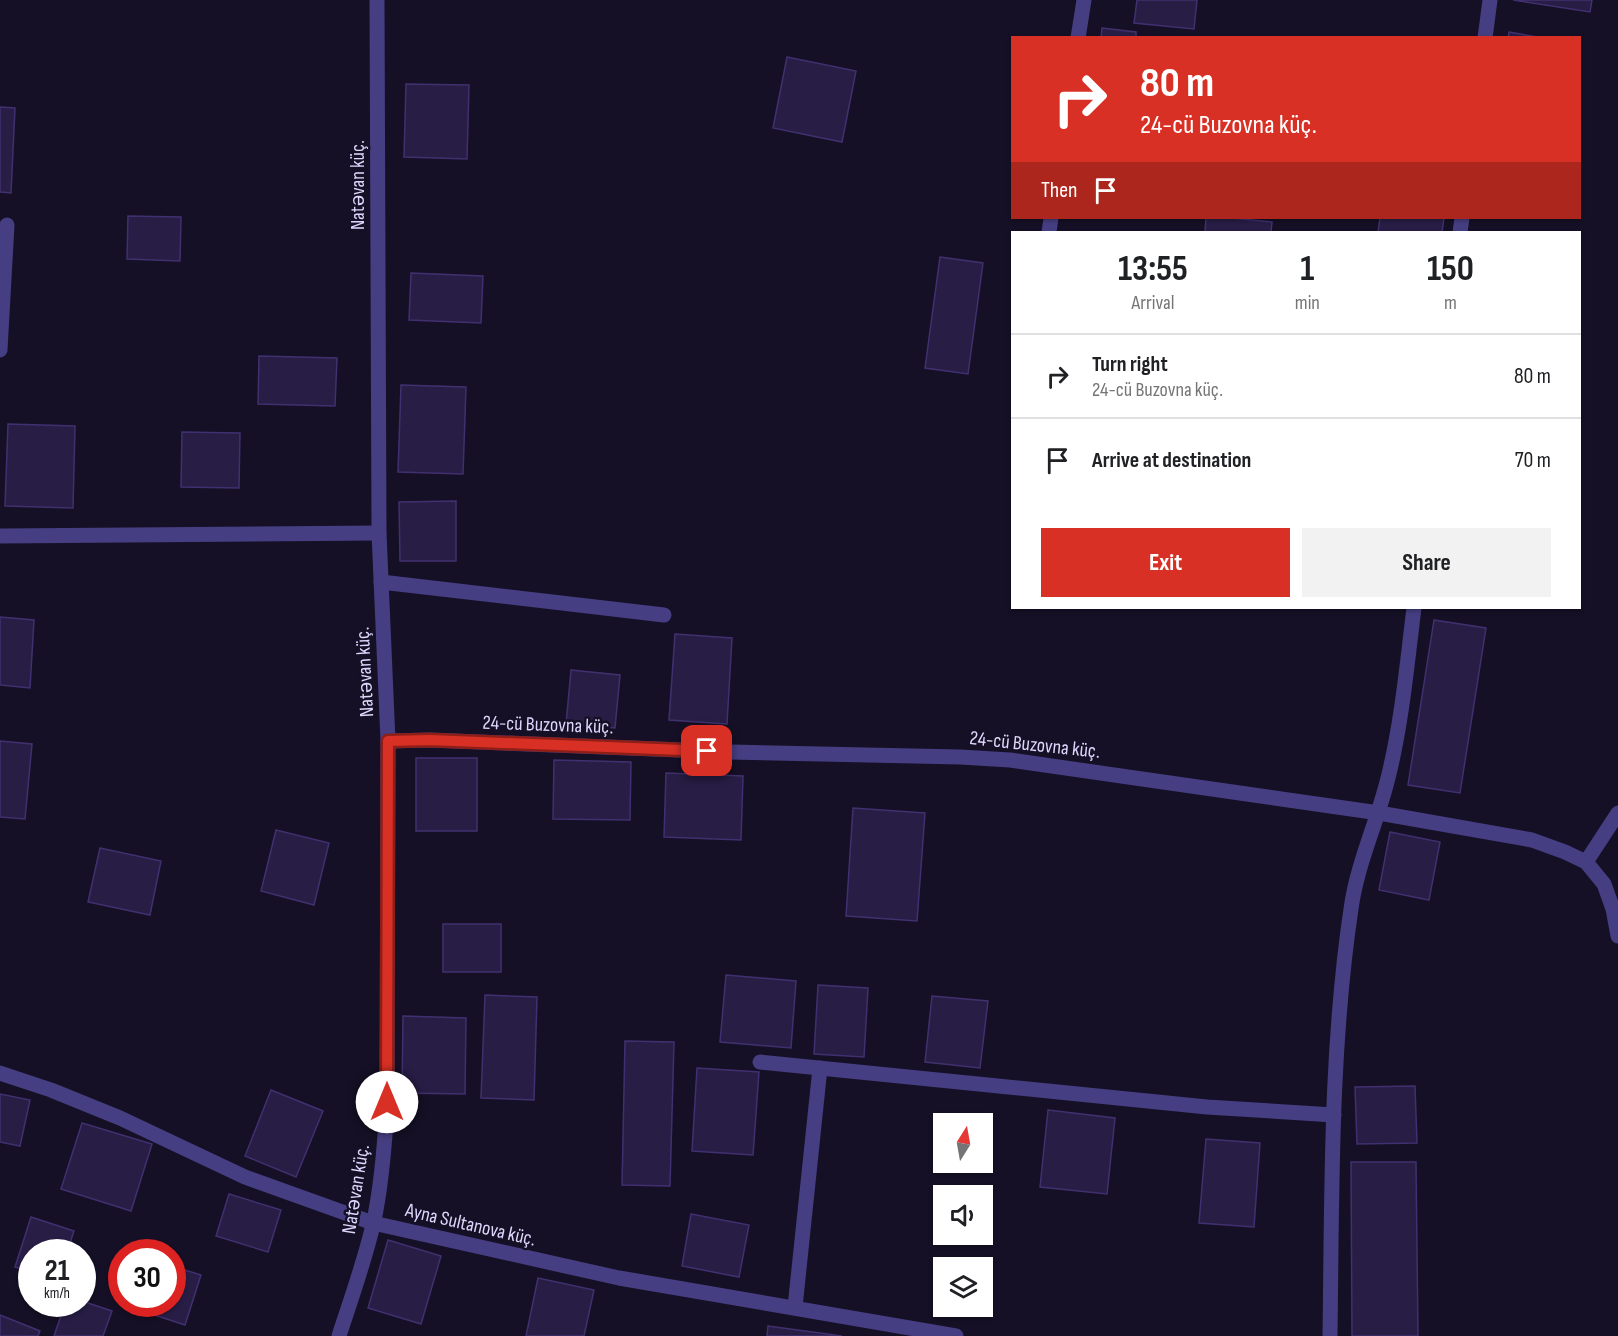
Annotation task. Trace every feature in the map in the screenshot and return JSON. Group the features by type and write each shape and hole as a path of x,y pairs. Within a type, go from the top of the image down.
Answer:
{"street":[{"name":"Natəvan küç.","path":"339,1336 374,1223 383,1160 387,1102 388,741 380,533 377,0"},
{"path":"1078,36 1084,0"},
{"path":"1485,36 1490,0"},
{"path":"0,350 7,225"},
{"path":"0,536 380,533"},
{"path":"381,582 664,615"},
{"path":"1330,1336 1334,1115 1341,988 1351,907 1361,861 1379,813 1398,734 1414,609"},
{"name":"24-cü Buzovna küç.","path":"388,741 430,740 1010,760 1379,813 1532,840 1586,862 1604,884 1613,909 1618,936"},
{"path":"1586,862 1618,813"},
{"path":"760,1062 1196,1106 1334,1115"},
{"path":"795,1307 820,1068"},
{"name":"Ayna Sultanova küç.","path":"0,1073 51,1090 120,1118 245,1177 374,1223 619,1278 956,1336"}],"building":[{"path":"1137,0 1197,0 1194,29 1134,23"},
{"path":"1513,0 1592,0 1590,12"},
{"path":"1102,28 1136,32 1136,36 1101,36"},
{"path":"1509,32 1532,36 1508,36"},
{"path":"787,57 856,71 842,142 773,128"},
{"path":"406,84 469,85 467,159 404,157"},
{"path":"0,107 15,108 11,193 0,192"},
{"path":"128,216 181,217 180,261 127,259"},
{"path":"1206,219 1272,222 1271,231 1205,231"},
{"path":"1380,219 1444,219 1442,231 1378,231"},
{"path":"940,257 983,263 968,374 925,368"},
{"path":"411,273 483,276 481,323 409,320"},
{"path":"259,356 337,358 335,406 258,404"},
{"path":"401,385 466,387 463,474 398,472"},
{"path":"8,424 75,426 73,508 5,506"},
{"path":"182,432 240,433 239,488 181,487"},
{"path":"456,501 456,561 400,561 399,502"},
{"path":"0,617 34,620 30,688 0,685"},
{"path":"1434,620 1486,628 1460,793 1408,785"},
{"path":"675,634 732,638 727,724 669,720"},
{"path":"571,670 620,675 615,728 566,724"},
{"path":"0,741 32,744 25,819 0,817"},
{"path":"416,758 477,758 477,831 416,831"},
{"path":"554,760 631,762 630,820 553,819"},
{"path":"666,773 743,776 741,840 664,837"},
{"path":"853,808 925,813 917,921 846,916"},
{"path":"276,830 329,843 314,905 261,891"},
{"path":"1390,832 1440,842 1429,900 1379,890"},
{"path":"100,848 161,861 150,915 88,902"},
{"path":"443,924 501,924 501,972 443,972"},
{"path":"726,975 796,981 791,1048 720,1042"},
{"path":"818,985 868,988 864,1057 814,1054"},
{"path":"485,995 537,997 534,1100 481,1098"},
{"path":"932,996 988,1001 980,1068 925,1062"},
{"path":"403,1016 466,1018 465,1094 402,1093"},
{"path":"625,1041 674,1042 670,1186 622,1185"},
{"path":"697,1068 759,1072 753,1155 692,1151"},
{"path":"1415,1086 1417,1143 1357,1144 1355,1087"},
{"path":"271,1090 323,1111 296,1177 245,1156"},
{"path":"0,1094 30,1100 20,1146 0,1142"},
{"path":"1048,1110 1115,1118 1107,1194 1040,1187"},
{"path":"82,1123 152,1144 131,1211 61,1189"},
{"path":"1206,1139 1260,1143 1254,1227 1199,1223"},
{"path":"1351,1162 1416,1162 1418,1336 1352,1336"},
{"path":"229,1194 281,1210 268,1252 216,1236"},
{"path":"691,1214 749,1225 739,1277 682,1266"},
{"path":"31,1217 74,1231 71,1239 24,1239"},
{"path":"388,1240 441,1256 421,1324 368,1308"},
{"path":"186,1270 201,1275 185,1325 161,1317 186,1317"},
{"path":"538,1278 594,1290 584,1336 526,1336"},
{"path":"96,1306 108,1310 110,1317 103,1336 54,1336 61,1317 96,1317"},
{"path":"0,1315 40,1331 38,1336 0,1336"},
{"path":"768,1326 842,1336 767,1336"}],"route":[{"path":"387,1102 388,741 430,740 707,751"}]}
